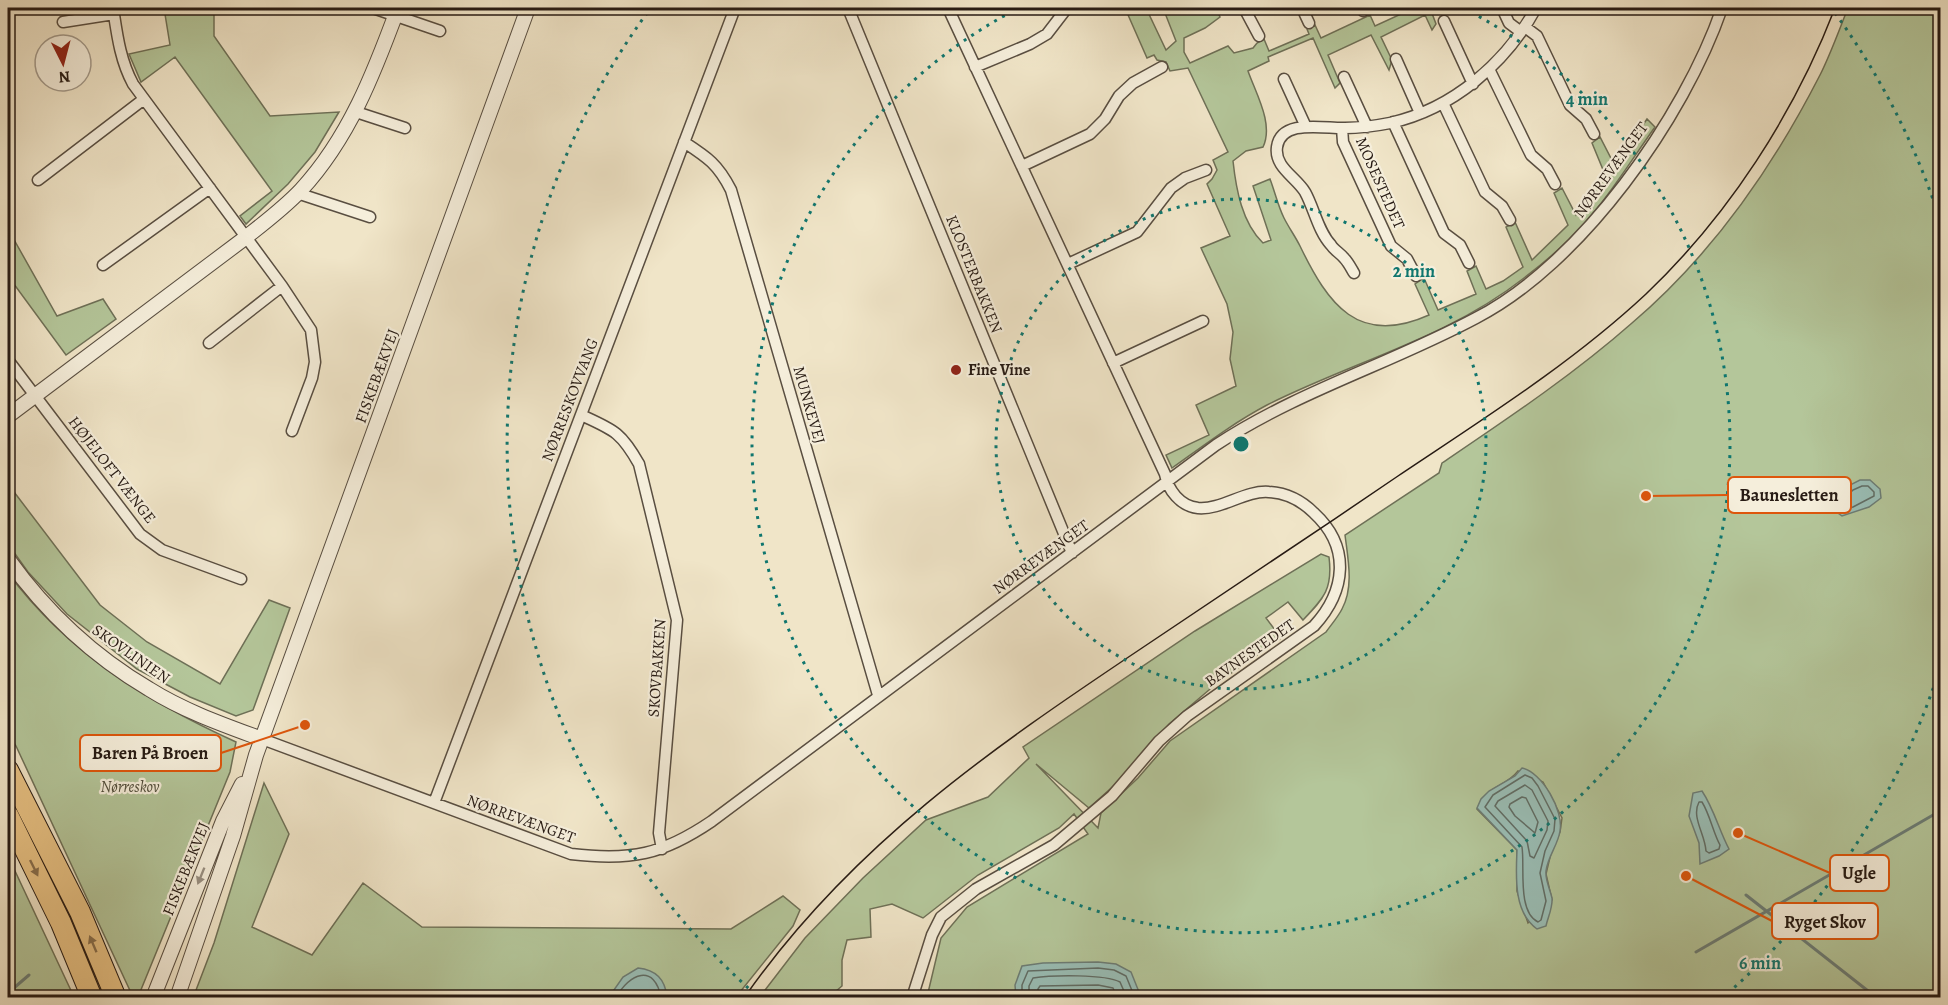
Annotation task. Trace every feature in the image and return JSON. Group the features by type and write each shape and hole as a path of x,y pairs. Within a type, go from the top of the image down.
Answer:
{"highway":[{"path":"8,770 80,912 116,998"},
{"path":"8,815 61,923 92,998"}],"street":[{"path":"373,8 396,12 440,32"},
{"name":"FISKEBÆKVEJ","path":"177,998 233,836 256,755 528,8"},
{"name":"NØRRESKOVVANG","path":"434,803 735,8"},
{"name":"KLOSTERBAKKEN","path":"848,8 1072,553"},
{"name":"BAVNESTEDET","path":"912,998 932,935 941,917 976,889 1054,845 1112,796 1159,741 1187,716 1314,626 1328,611 1337,590 1340,571 1339,553 1333,536 1322,520 1293,498 1268,492 1197,508 1183,502 1173,494 948,8"},
{"path":"975,67 1030,44 1047,34 1066,8"},
{"path":"1244,8 1259,36"},
{"path":"1302,8 1309,23"},
{"path":"1502,8 1509,23 1537,36 1570,105 1586,119 1594,134"},
{"name":"MOSESTEDET","path":"1354,273 1345,258 1330,245 1304,191 1284,170 1277,158 1280,140 1293,129 1366,127 1393,122 1443,104 1473,84 1489,69 1523,30 1536,8"},
{"name":"NØRREVÆNGET","path":"262,739 571,854 615,858 635,856 662,849 692,835 878,695 1250,423 1297,398 1425,344 1470,322 1529,284 1571,246 1603,212 1647,152 1685,89 1715,29 1722,8"},
{"path":"63,22 113,11 118,46 125,70 282,286 311,330 315,362 312,378 292,431"},
{"path":"8,416 245,238 276,214 297,193 324,162 356,112 372,79 396,12"},
{"path":"1444,21 1473,84"},
{"path":"1396,58 1420,113"},
{"path":"1022,166 1090,134 1105,119 1119,96 1133,83 1162,66"},
{"path":"1489,69 1532,155 1547,169 1555,184"},
{"name":"MOSESTEDET","path":"1344,76 1366,127"},
{"path":"1284,79 1306,127"},
{"path":"38,180 144,99"},
{"path":"1443,104 1485,192 1502,206 1510,220"},
{"path":"356,112 405,128"},
{"path":"1393,122 1444,233 1460,245 1469,263"},
{"name":"MOSESTEDET","path":"1342,128 1343,142 1391,246 1407,260 1416,276"},
{"name":"MUNKEVEJ","path":"684,142 710,159 723,173 731,190 878,695"},
{"path":"1068,264 1137,232 1172,188 1185,178 1206,170"},
{"path":"103,265 210,188"},
{"path":"297,193 370,217"},
{"path":"209,343 282,286"},
{"path":"1113,363 1203,321"},
{"name":"HØJELOFT VÆNGE","path":"8,360 145,538 162,550 241,579"},
{"name":"SKOVBAKKEN","path":"581,415 613,429 628,444 639,464 676,614 677,626 659,833 662,849"},
{"name":"SKOVLINIEN","path":"8,559 22,580 63,624 106,661 149,690 191,711 262,739"},
{"name":"FISKEBÆKVEJ","path":"153,998 223,822 256,755"}],"green space":[{"path":"164,8 214,8 214,36 270,116 339,112 315,152 288,184 246,224 240,216 272,191 175,57 141,82 129,54 170,45"},
{"path":"1125,8 1146,8 1166,50 1176,41 1163,8 1216,8 1220,17 1205,28 1184,38 1184,52 1190,63 1228,46 1234,53 1253,48 1264,39 1269,51 1309,34 1307,29 1315,25 1321,38 1370,15 1375,26 1414,8 1430,8 1436,24 1432,30 1425,15 1381,37 1392,60 1389,70 1371,35 1328,55 1340,83 1335,88 1313,38 1268,57 1269,61 1248,71 1263,109 1266,138 1263,147 1246,151 1233,161 1238,194 1245,216 1263,243 1271,240 1253,186 1270,179 1284,218 1322,286 1334,302 1348,314 1364,323 1383,326 1404,324 1429,315 1415,284 1424,278 1438,310 1476,294 1467,271 1476,266 1486,289 1503,281 1523,267 1506,227 1515,222 1532,260 1568,225 1554,193 1562,188 1576,215 1606,177 1592,143 1600,137 1615,166 1647,119 1655,127 1595,212 1563,245 1495,299 1432,333 1267,405 1230,427 1172,468 1166,455 1209,435 1196,405 1236,386 1230,359 1233,332 1227,304 1201,248 1230,236 1207,184 1217,170 1213,160 1228,152 1188,68 1170,71 1166,62 1157,60 1154,55 1147,58"},
{"path":"1848,8 1940,8 1940,997 927,997 941,938 967,907 1088,834 1074,814 1059,828 978,875 923,918 892,904 870,909 871,937 847,940 842,960 842,986 829,997 759,998 805,938 863,878 926,820 988,797 1029,758 1023,747 1195,631 1321,554 1329,557 1328,585 1322,599 1303,620 1288,602 1266,618 1281,638 1216,684 1169,724 1119,781 1089,808 1036,764 1098,828 1101,813 1138,778 1170,741 1326,632 1342,609 1348,592 1349,563 1345,535 1439,473 1442,463 1587,361 1661,297 1689,268 1738,208 1782,143 1820,75","holes":["1518,771 1543,782 1562,818 1560,832 1551,853 1546,874 1552,900 1528,923 1517,891 1517,850 1477,809 1491,790 1508,781"]},
{"path":"8,229 57,316 103,299 116,319 66,355 8,276"},
{"path":"8,484 100,605 147,642 220,684 269,600 290,608 253,710 236,716 190,697 137,669 67,614 28,572 8,544"},
{"name":"Nørreskov","path":"8,573 31,602 56,627 111,672 171,710 236,742 230,772 138,997 133,997 8,733"},
{"path":"264,783 289,834 252,927 312,955 363,883 422,927 731,929 783,896 800,910 793,926 736,997 193,998 214,943"},
{"path":"8,856 74,997 8,997"}],"water":[{"path":"1860,480 1870,480 1880,489 1881,498 1869,507 1842,516 1838,513 1836,499 1850,485"},
{"path":"1522,768 1530,771 1544,784 1555,803 1560,823 1559,836 1546,871 1552,898 1551,908 1546,926 1537,929 1529,922 1520,903 1517,882 1517,850 1477,808 1481,799 1489,791 1515,776"},
{"path":"1702,791 1729,849 1700,864 1699,843 1689,816 1693,793"},
{"path":"1043,963 1116,964 1131,972 1141,997 1016,997 1015,985 1022,966"},
{"path":"638,968 655,973 662,980 667,997 609,997 623,977"}],"waterway":[{"path":"1696,952 1940,811"},
{"path":"1746,895 1877,998"},
{"path":"8,949 11,957 8,969"},
{"path":"8,993 29,975"}],"tram line":[{"path":"744,998 785,943 830,893 877,847 978,763 1086,686 1526,390 1588,344 1646,294 1705,231 1756,161 1800,86 1835,8"}],"place":[{"name":"Fine Vine","path":"956,370"},
{"name":"Baunesletten","path":"1646,496"},
{"name":"Baren På Broen","path":"305,725"},
{"name":"Ugle","path":"1738,833"},
{"name":"Ryget Skov","path":"1686,876"}]}
